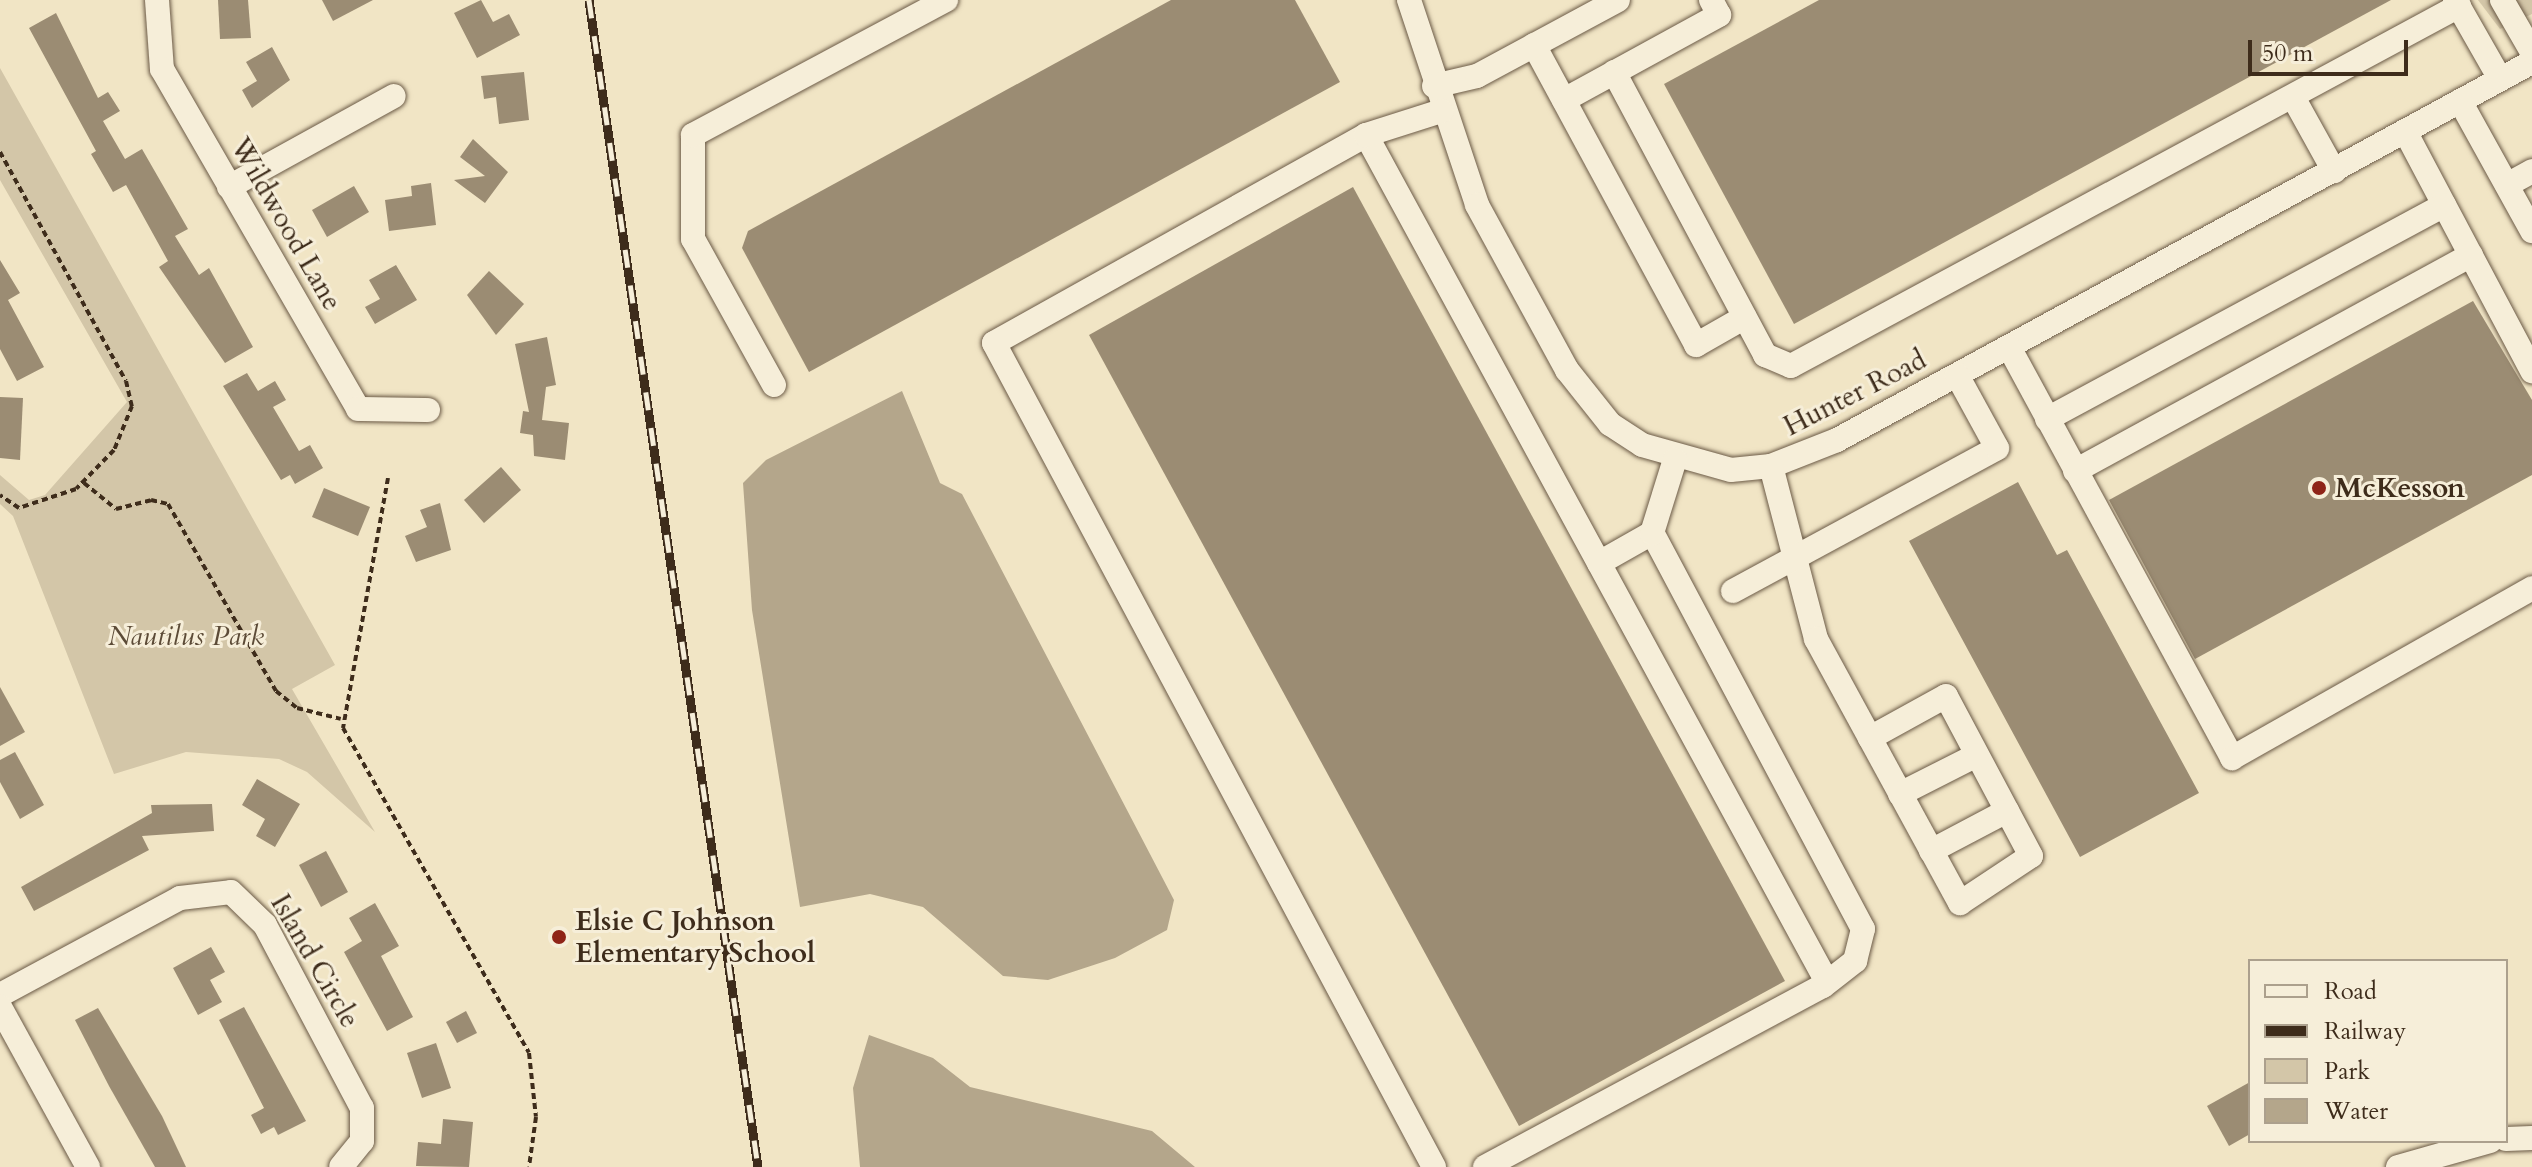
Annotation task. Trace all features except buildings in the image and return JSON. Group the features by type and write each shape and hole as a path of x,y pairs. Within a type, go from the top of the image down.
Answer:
{"street":[{"name":"Wildwood Lane","path":"157,0 162,69 358,409 428,410"},
{"path":"774,385 693,239 693,135 946,0"},
{"path":"1434,86 1477,76 1618,0"},
{"path":"1564,100 1719,15 1711,0"},
{"path":"2505,1 2532,52"},
{"name":"Hunter Road","path":"1417,2 1441,111 1477,205 1567,370 1610,424 1675,459 1731,470 1771,466 1837,440 2532,62"},
{"path":"1614,72 1745,317 1777,363 1807,361 2293,97 2457,3 2500,79"},
{"path":"1534,45 1696,345 1745,317"},
{"path":"229,187 394,96"},
{"path":"2293,97 2334,171"},
{"path":"2460,101 2532,231"},
{"path":"1434,1167 994,343 1366,135 1441,111"},
{"path":"2405,131 2532,371"},
{"path":"1366,135 1827,982"},
{"path":"2507,185 2532,171"},
{"path":"2047,419 2444,205"},
{"path":"2075,471 2471,255"},
{"path":"2009,347 2232,758 2532,588"},
{"path":"1733,591 1997,448 1957,375"},
{"path":"1599,563 1652,533 1675,459"},
{"path":"1771,466 1790,560 1816,639 1931,851 1960,903 2031,856 1946,696 1870,738"},
{"path":"1485,1167 1827,982 1855,961 1863,929 1852,897 1652,533"},
{"path":"1900,794 1977,755"},
{"path":"1931,851 2007,811"},
{"name":"Island Circle","path":"0,995 180,898 231,892 265,925 362,1108 362,1141 341,1167"},
{"path":"0,1007 88,1167"},
{"path":"2508,1139 2532,1138"},
{"path":"2398,1167 2483,1143"}],"path":[{"path":"0,152 126,381 128,425 84,483 30,507 0,495"},
{"path":"388,478 341,719 357,759 529,1053 536,1117 529,1167"},
{"path":"84,483 116,509 151,500 168,504 276,691 297,708 341,719"}],"green space":[{"path":"2478,0 2532,0 2532,14 2500,29"},
{"name":"Nautilus Park","path":"0,68 335,665 292,689 375,832 307,772 279,759 186,752 114,774 13,516 0,504 0,475 29,500 45,495 127,402 0,180"}],"water":[{"path":"902,391 940,483 962,494 1174,900 1167,930 1115,958 1048,980 1003,976 923,907 870,894 800,907 752,610 743,483 766,460"},
{"path":"869,1035 933,1058 970,1087 1152,1131 1195,1167 860,1167 853,1088"}],"railway":[{"path":"589,0 758,1167"}],"place":[{"name":"McKesson","path":"2319,488"},
{"name":"Elsie C Johnson Elementary School","path":"559,937"}]}
